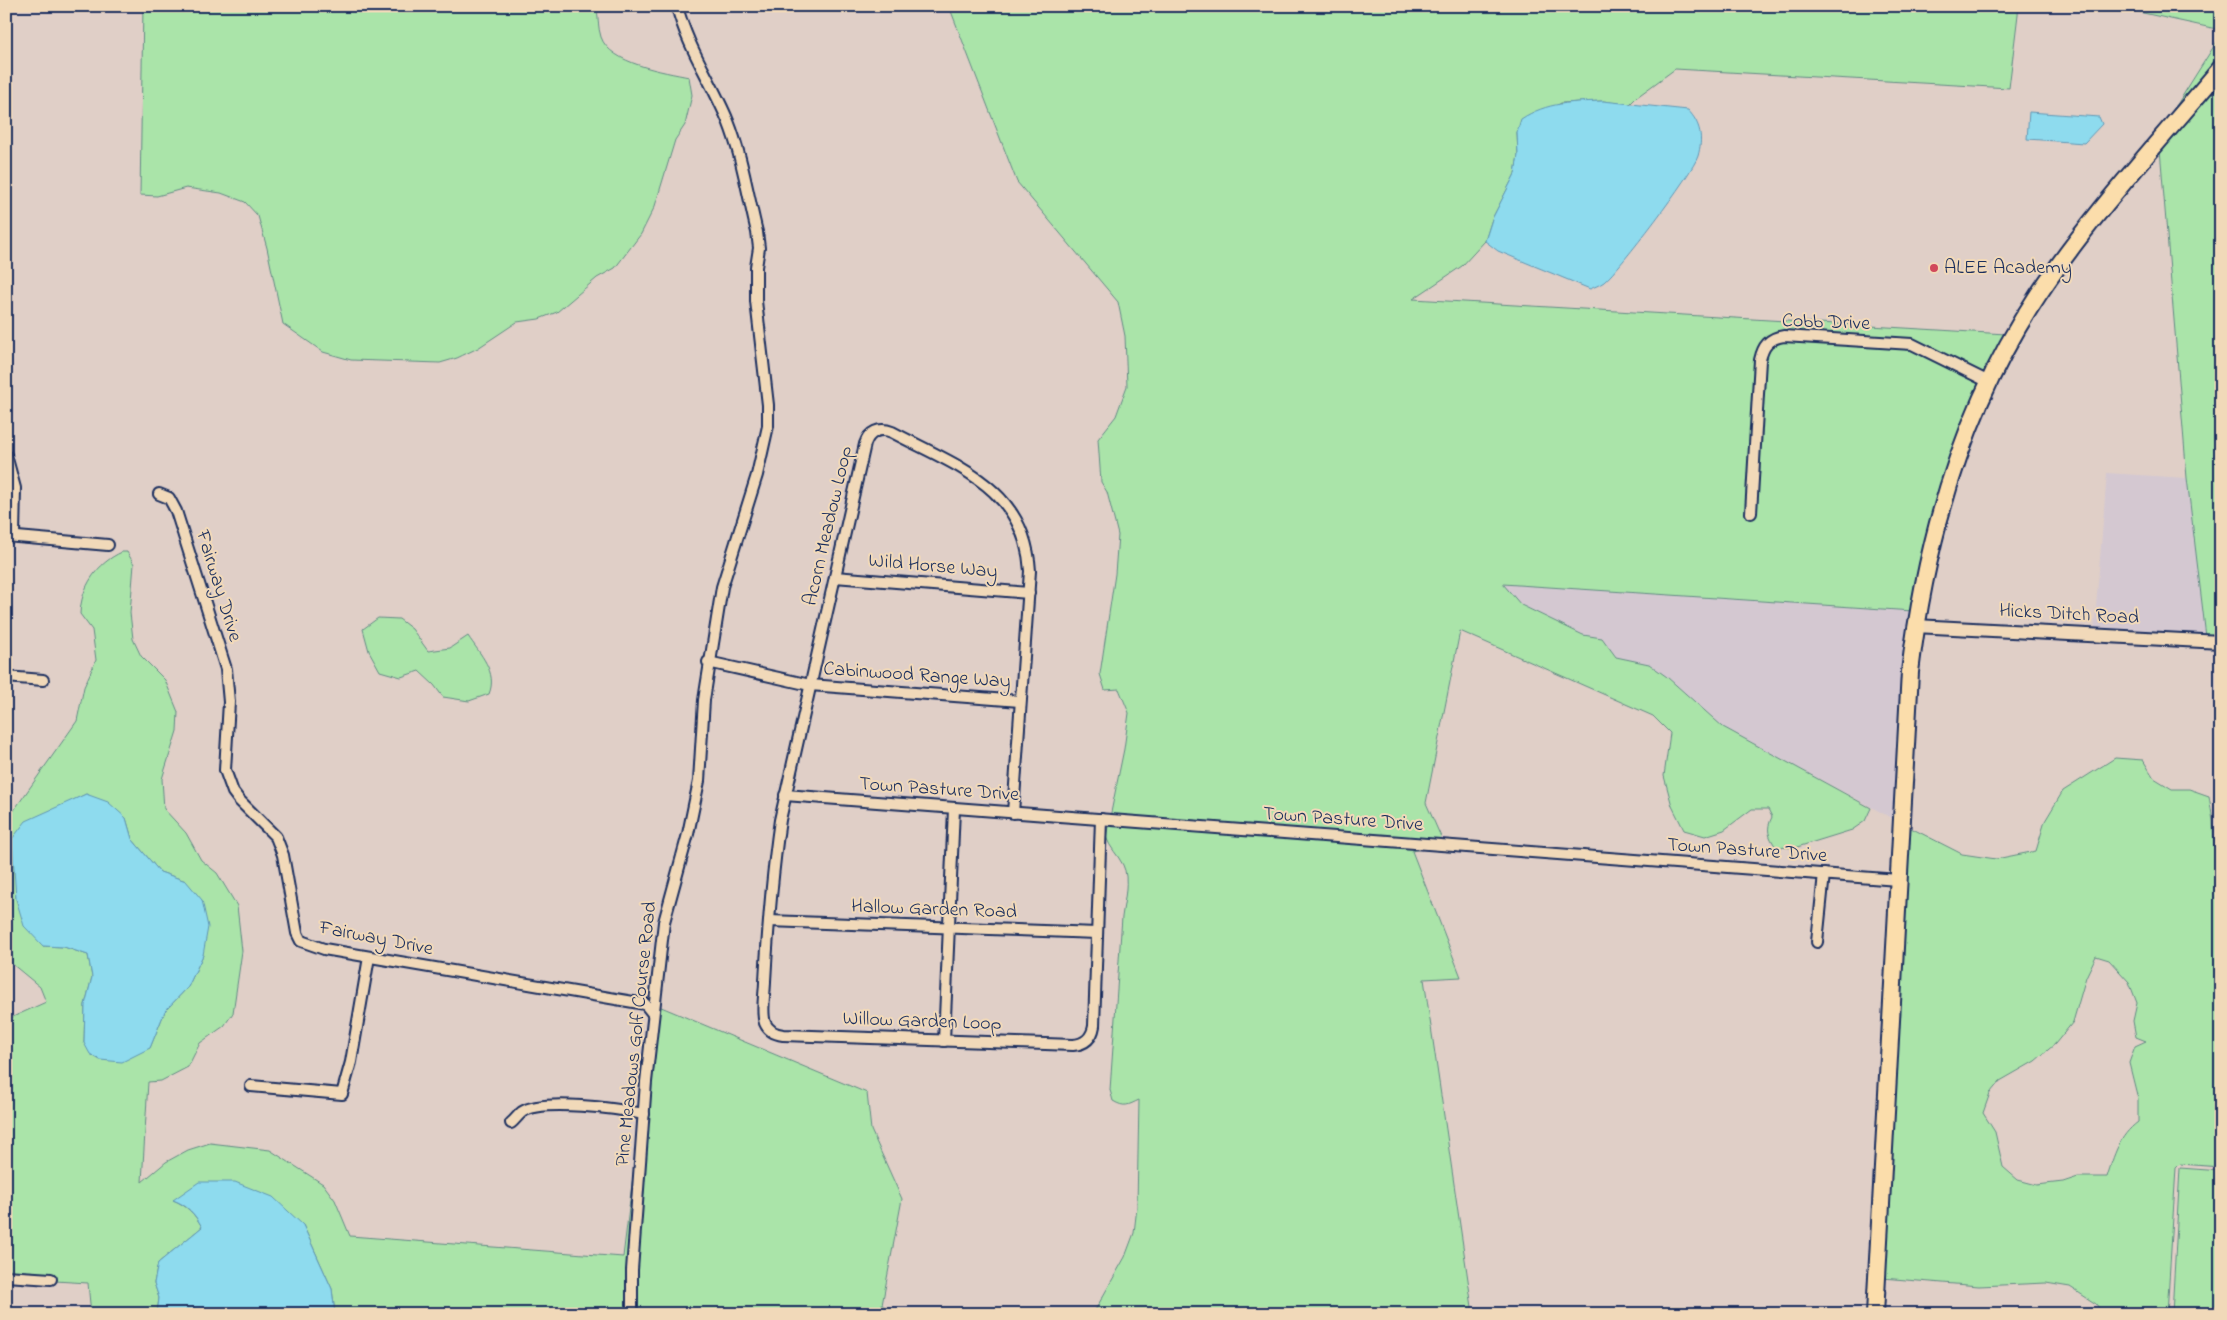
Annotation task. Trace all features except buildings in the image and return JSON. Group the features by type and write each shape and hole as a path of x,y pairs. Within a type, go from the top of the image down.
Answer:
{"main road":[{"path":"1875,1314 1908,697 1915,626 1931,546 1946,490 1961,448 1989,382 2037,296 2076,241 2221,68"}],"street":[{"name":"Pine Meadows Golf Course Road","path":"632,1314 632,1270 644,1114 653,1014 668,901 688,834 699,781 708,662 722,587 758,475 768,426 768,404 756,301 756,267 759,248 751,206 729,123 690,45 681,23 677,6"},
{"name":"Cobb Drive","path":"1750,513 1760,360 1765,346 1772,338 1784,336 1912,344 1989,382"},
{"name":"Acorn Meadow Loop","path":"785,795 866,441 874,432 886,430 978,477 1000,497 1018,522 1025,541 1030,566 1013,812"},
{"path":"6,455 15,488 10,536 108,545"},
{"name":"Fairway Drive","path":"160,494 169,498 176,511 226,669 229,688 224,757 228,781 239,800 276,837 283,855 297,933 301,941 324,948 369,957 644,1004 653,1014"},
{"name":"Wild Horse Way","path":"835,577 1028,593"},
{"name":"Hicks Ditch Road","path":"1915,626 2221,642"},
{"name":"Cabinwood Range Way","path":"708,662 810,685 1020,701"},
{"path":"6,677 43,680"},
{"name":"Town Pasture Drive","path":"785,795 1898,880"},
{"name":"Willow Garden Loop","path":"785,795 775,854 764,1014 766,1023 771,1031 783,1035 1073,1045 1085,1042 1091,1035 1094,1026 1101,819"},
{"path":"944,1041 954,809"},
{"path":"1817,942 1824,874"},
{"name":"Hallow Garden Road","path":"769,921 1097,933"},
{"path":"250,1086 342,1094 351,1062 369,957"},
{"path":"512,1124 523,1112 552,1106 619,1109 644,1114"},
{"path":"6,1276 51,1279"}],"shaded area":[{"path":"2107,473 2187,478 2206,637 2094,631"},
{"path":"1502,584 1913,611 1897,821 1723,727 1667,677 1649,664 1616,657 1602,638 1583,635 1520,605"}],"green space":[{"path":"143,6 597,6 600,33 606,46 615,54 639,65 689,77 692,95 685,125 675,140 655,206 641,234 615,268 597,278 557,312 539,319 517,322 478,348 457,358 440,363 351,360 323,352 283,324 267,248 258,216 245,202 221,193 186,188 157,196 140,195"},
{"path":"949,6 2019,6 2009,88 1675,69 1629,105 1603,101 1561,103 1517,132 1518,155 1515,174 1492,219 1485,241 1462,266 1413,299 2006,334 1913,611 1503,584 1521,605 1583,635 1602,638 1616,657 1649,664 1667,677 1723,727 1871,808 1865,821 1852,830 1794,848 1776,847 1769,832 1772,817 1768,809 1752,809 1724,830 1705,836 1684,830 1672,806 1664,776 1670,733 1653,716 1460,631 1426,803 1441,837 1437,846 1412,851 1461,977 1424,979 1473,1314 1093,1314 1125,1257 1134,1233 1137,1207 1139,1100 1129,1104 1121,1104 1113,1101 1110,1090 1126,877 1123,865 1106,837 1124,749 1129,713 1119,689 1105,690 1100,674 1115,574 1118,535 1107,492 1101,482 1098,439 1116,416 1127,386 1125,336 1118,302 1017,182"},
{"path":"2111,6 2221,6 2221,30"},
{"path":"2221,35 2221,61 2159,129 2178,103"},
{"path":"2221,76 2221,637 2206,637 2187,478 2160,149"},
{"path":"122,552 127,552 134,564 130,613 133,639 141,656 165,680 178,712 177,731 162,779 164,809 186,833 201,860 217,873 237,906 242,951 233,1013 224,1026 200,1043 188,1067 161,1081 148,1082 142,1182 166,1162 188,1150 210,1143 270,1150 323,1184 335,1200 350,1236 623,1257 654,1004 867,1093 871,1130 902,1199 882,1305 899,1314 335,1314 332,1289 303,1225 173,1200 190,1210 202,1227 158,1263 154,1283 159,1298 157,1314 91,1314 88,1283 6,1278 6,1020 46,1002 40,987 6,959 6,818 12,813 77,721 84,687 96,660 92,630 80,614 83,594 98,569","holes":["86,794 126,818 132,839 160,872 186,881 203,955 188,987 165,1011 150,1048 84,1043 85,1005 92,977 88,955 64,947 43,946 16,899 16,877 64,805"]},
{"path":"378,618 399,619 412,629 428,651 450,648 468,636 482,656 489,671 491,686 489,694 469,701 443,697 434,685 419,671 401,677 380,671 369,651 363,629"},
{"path":"2115,758 2143,760 2154,778 2172,789 2189,789 2209,796 2214,846 2221,852 2221,1167 2180,1164 2176,1168 2167,1314 2103,1314 2096,1304 2070,1287 2046,1283 1979,1286 1882,1278 1907,826 1962,854 1996,859 2036,851 2045,821 2063,791","holes":["2096,956 2109,960 2129,982 2137,1003 2133,1021 2136,1037 2146,1041 2135,1046 2129,1063 2138,1099 2138,1122 2126,1133 2122,1140 2107,1177 2078,1177 2063,1182 2037,1185 2018,1180 2003,1167 1995,1132 1983,1113 1990,1093 2000,1081 2035,1061 2055,1044 2073,1022 2086,977"]},
{"path":"2180,1168 2221,1171 2221,1314 2172,1314"}],"water":[{"path":"1603,101 1688,110 1698,126 1700,143 1698,156 1693,166 1655,221 1612,274 1604,282 1590,289 1498,251 1485,241 1492,219 1515,174 1518,155 1517,132 1521,119 1550,106"},
{"path":"2029,112 2099,117 2102,124 2084,143 2027,139"},
{"path":"86,794 108,802 126,818 132,839 160,872 186,881 202,900 208,927 203,955 188,987 165,1011 150,1048 122,1062 100,1060 90,1054 84,1043 85,1005 92,977 88,955 64,947 43,946 24,926 16,899 12,839 26,821"},
{"path":"199,1182 235,1182 273,1197 303,1225 332,1289 335,1314 157,1314 159,1298 154,1283 158,1263 202,1227 190,1210 173,1200"}],"place":[{"name":"ALEE Academy","path":"1934,268"}]}
